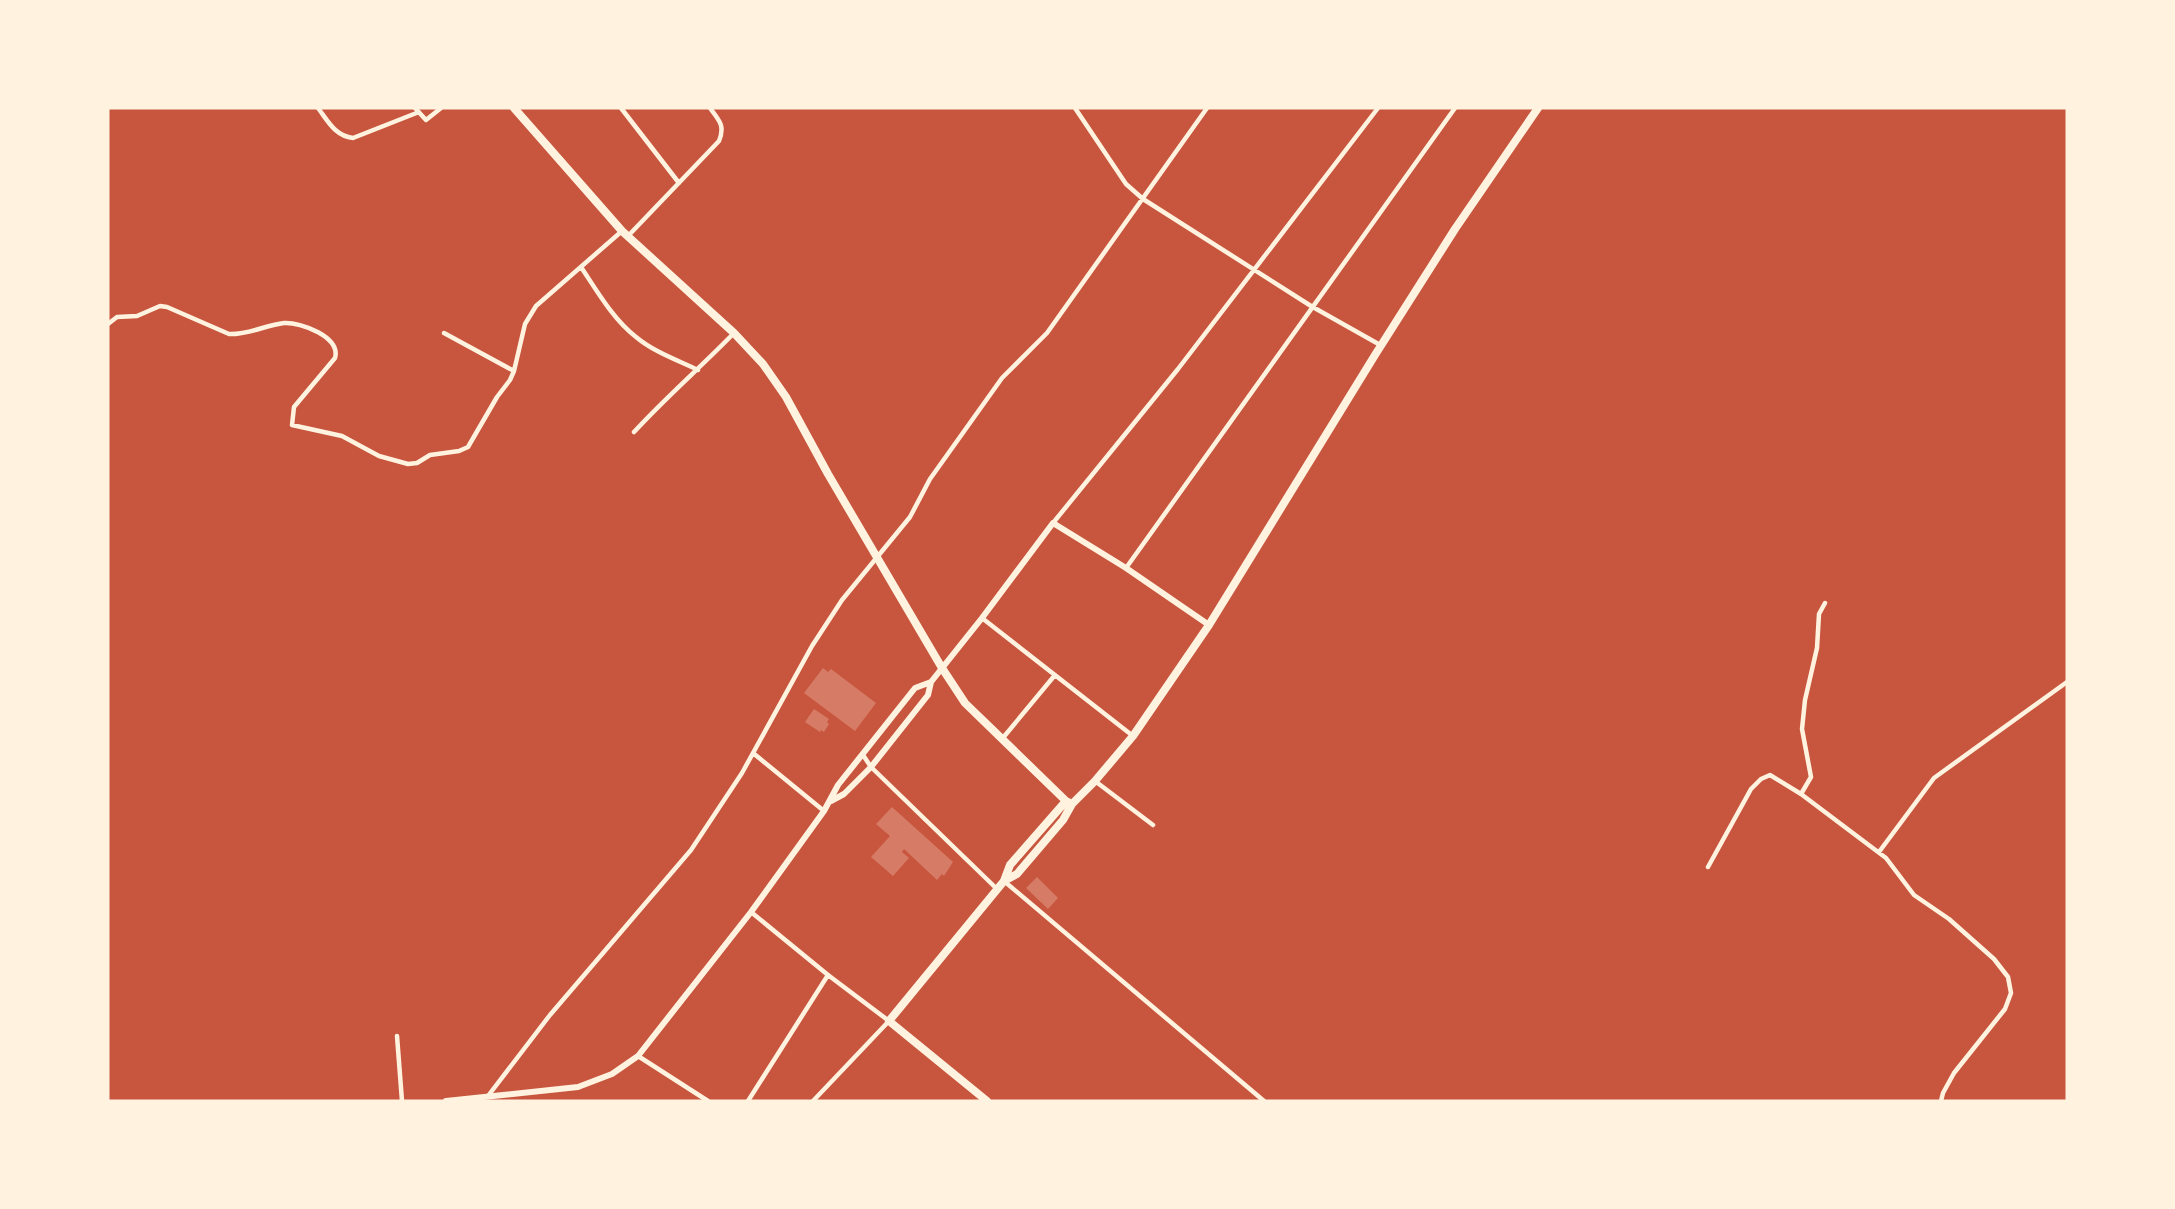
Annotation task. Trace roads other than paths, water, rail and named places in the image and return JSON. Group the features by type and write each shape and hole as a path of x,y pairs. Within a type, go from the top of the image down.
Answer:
{"main road":[{"path":"514,108 625,233 734,333 763,364 786,397 942,668 965,703 1069,802"},
{"path":"987,1101 889,1020 997,889 1004,881 1017,874 1063,820 1069,802 1095,781 1133,736 1209,625 1455,229 1538,108"}],"street":[{"path":"318,108 338,133 353,138 417,110 426,120 441,108"},
{"path":"621,108 679,183"},
{"path":"108,324 117,317 137,316 160,306 229,334 286,323 299,325 330,339 336,349 335,358 294,407 292,425 342,436 379,456 408,464 417,463 430,456 459,451 468,447 514,371 525,324 536,306 580,267 625,233 679,183 719,141 723,130 711,108"},
{"path":"1075,108 1126,184 1143,199 1311,306 1382,346"},
{"path":"488,1096 550,1015 691,850 753,753 812,646 842,600 910,517 930,479 1002,378 1047,333 1207,108"},
{"path":"830,802 844,794 871,767 928,694 931,682 1053,523 1178,369 1378,108"},
{"path":"1126,568 1311,306 1455,108"},
{"path":"580,267 616,317 636,337 656,351 698,370"},
{"path":"444,333 514,371"},
{"path":"634,432 659,404 698,370 734,333"},
{"path":"1053,523 1126,568 1209,625"},
{"path":"1801,794 1811,777 1802,729 1805,700 1817,648 1819,614 1825,603"},
{"path":"982,618 1133,736"},
{"path":"1002,739 1055,675"},
{"path":"446,1101 578,1087 612,1074 638,1056 751,912 824,811 838,785 915,688 931,682"},
{"path":"1879,852 1934,778 2067,682"},
{"path":"753,753 824,811"},
{"path":"863,755 871,767 997,889"},
{"path":"1708,867 1751,789 1761,779 1770,775 1801,794 1879,852 1914,895 1949,919 1994,959 2008,977 2011,993 2005,1009 1954,1073 1941,1101"},
{"path":"1095,781 1153,825"},
{"path":"1004,881 1264,1101"},
{"path":"751,912 828,975 889,1020 813,1101"},
{"path":"748,1101 828,975"},
{"path":"397,1036 402,1101"},
{"path":"638,1056 708,1101"}]}
